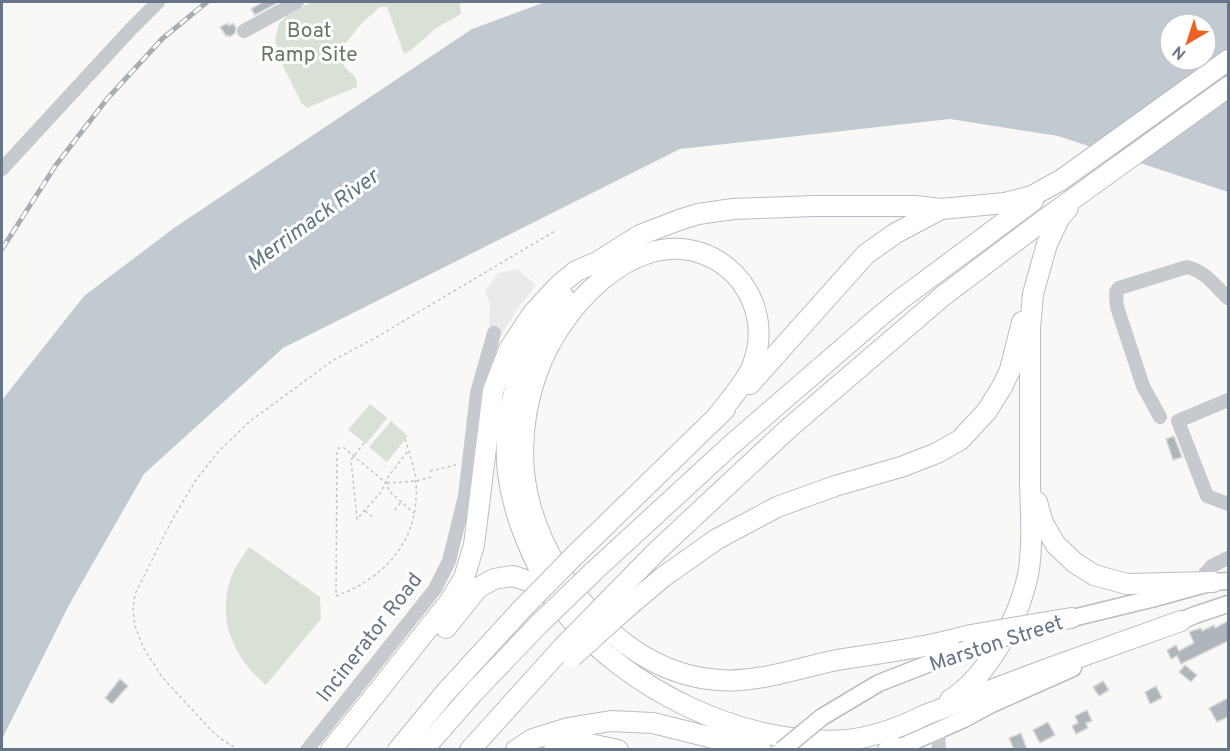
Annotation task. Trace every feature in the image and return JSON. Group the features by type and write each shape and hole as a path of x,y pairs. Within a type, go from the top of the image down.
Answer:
{"highway":[{"path":"331,750 450,601 464,578 474,545 493,391 509,349 532,313 558,286 576,272 597,262 640,235 699,214 724,210 813,206 915,206 941,209 1005,203 1032,196 1061,180 1228,61"},
{"path":"423,750 474,692 593,572 722,453 879,317 1018,212 1228,61"},
{"path":"597,262 552,310 531,345 510,410 508,471 516,510 529,548 554,597 565,612 605,653 629,672 703,713 779,736 811,740 848,740 867,737 905,725 957,695 979,673 996,651 1018,610 1028,573 1031,536 1030,328 1033,294 1047,244 1060,217 1084,192 1228,88"},
{"path":"470,750 489,728 617,604 665,544 830,391 943,296 1041,222 1228,88"},
{"path":"398,750 445,693 521,610 756,379 866,254 896,233 941,209"},
{"path":"716,418 753,367 758,349 757,312 740,280 717,261 696,252 671,249 656,251 629,261 607,276 584,297 560,327 538,368 531,392 524,435 524,474 532,513 544,543 566,581 581,601 615,636 641,655 678,672 707,679 735,680 768,676 912,648 966,643 1071,618"},
{"path":"617,604 663,577 717,539 777,507 835,486 901,467 937,453 960,440 987,411 1003,385 1010,370 1026,306 1033,294"},
{"path":"1030,475 1043,523 1056,545 1075,563 1094,575 1127,584 1213,582"},
{"path":"348,750 478,588 494,579 513,576 531,582 554,597"},
{"path":"925,715 1181,621"},
{"path":"516,750 533,739 568,728 611,721 653,723 762,750"},
{"path":"554,750 585,742 618,750"}],"main road":[{"name":"Marston Street","path":"1071,618 1213,582"},
{"path":"893,749 938,731 992,704 1181,621 1228,604"},
{"name":"Marston Street","path":"782,750 822,717 879,683 966,643"}],"street":[{"path":"2,169 158,2"},
{"path":"244,31 297,2"},
{"path":"1160,417 1143,386 1117,307 1116,292 1119,288 1187,267 1197,269 1228,298"},
{"name":"Incinerator Road","path":"307,750 435,589 449,561 465,496 477,393 494,333"},
{"path":"1228,400 1178,421 1207,496 1228,504"},
{"path":"1213,582 1212,566 1228,558"},
{"path":"938,731 939,750"}],"path":[{"path":"239,750 210,729 162,677 143,647 135,626 133,609 135,594 173,518 218,452 249,422 332,361 555,231"},
{"path":"405,439 413,465 417,499 414,513 411,526 405,540 384,570 359,586 336,596 337,452 339,448 343,447 386,483 389,491 414,513"},
{"path":"364,443 351,460 357,519 381,492 388,477 409,450"},
{"path":"430,471 461,465 468,468"},
{"path":"386,483 416,481 431,477"},
{"path":"395,510 402,502"},
{"path":"365,511 374,518"}],"shaded area":[{"path":"517,269 536,285 517,309 502,334 489,327 490,304 485,290 499,273"}],"green space":[{"name":"Boat Ramp Site","path":"311,2 460,2 461,14 435,29 404,54 387,7 380,7 361,24 341,49 343,63 355,77 357,87 308,108 302,104 281,62 275,40 279,23"},
{"path":"370,404 387,418 366,444 348,430"},
{"path":"391,421 408,436 387,462 369,447"},
{"path":"249,547 320,597 321,619 266,685 244,662 236,649 227,621 227,591 232,575"}],"water":[{"name":"Merrimack River","path":"545,2 1228,2 1228,192 1058,136 950,119 680,149 283,348 144,474 69,605 2,739 2,400 84,296 174,228 472,29"}],"building":[{"path":"263,2 279,2 255,15 251,9"},
{"path":"228,23 229,26 233,23 236,28 235,33 229,37 220,27"},
{"path":"1174,436 1182,457 1173,460 1166,439"},
{"path":"1228,621 1228,641 1181,664 1177,656 1171,659 1167,650 1176,645 1179,651 1194,643 1189,632 1201,628 1202,631 1214,625 1215,628"},
{"path":"1185,665 1197,675 1191,682 1179,672"},
{"path":"120,679 128,686 112,704 105,698"},
{"path":"1103,681 1109,690 1099,696 1093,687"},
{"path":"1156,686 1162,698 1150,704 1145,692"},
{"path":"1228,698 1228,717 1217,722 1209,708"},
{"path":"1087,710 1092,721 1086,723 1088,728 1076,734 1072,726 1078,723 1075,716"},
{"path":"1048,722 1055,735 1040,743 1033,730"},
{"path":"1021,733 1027,750 1014,750 1009,738"}],"railway":[{"path":"2,249 56,165 107,99 162,39 207,2"}]}
